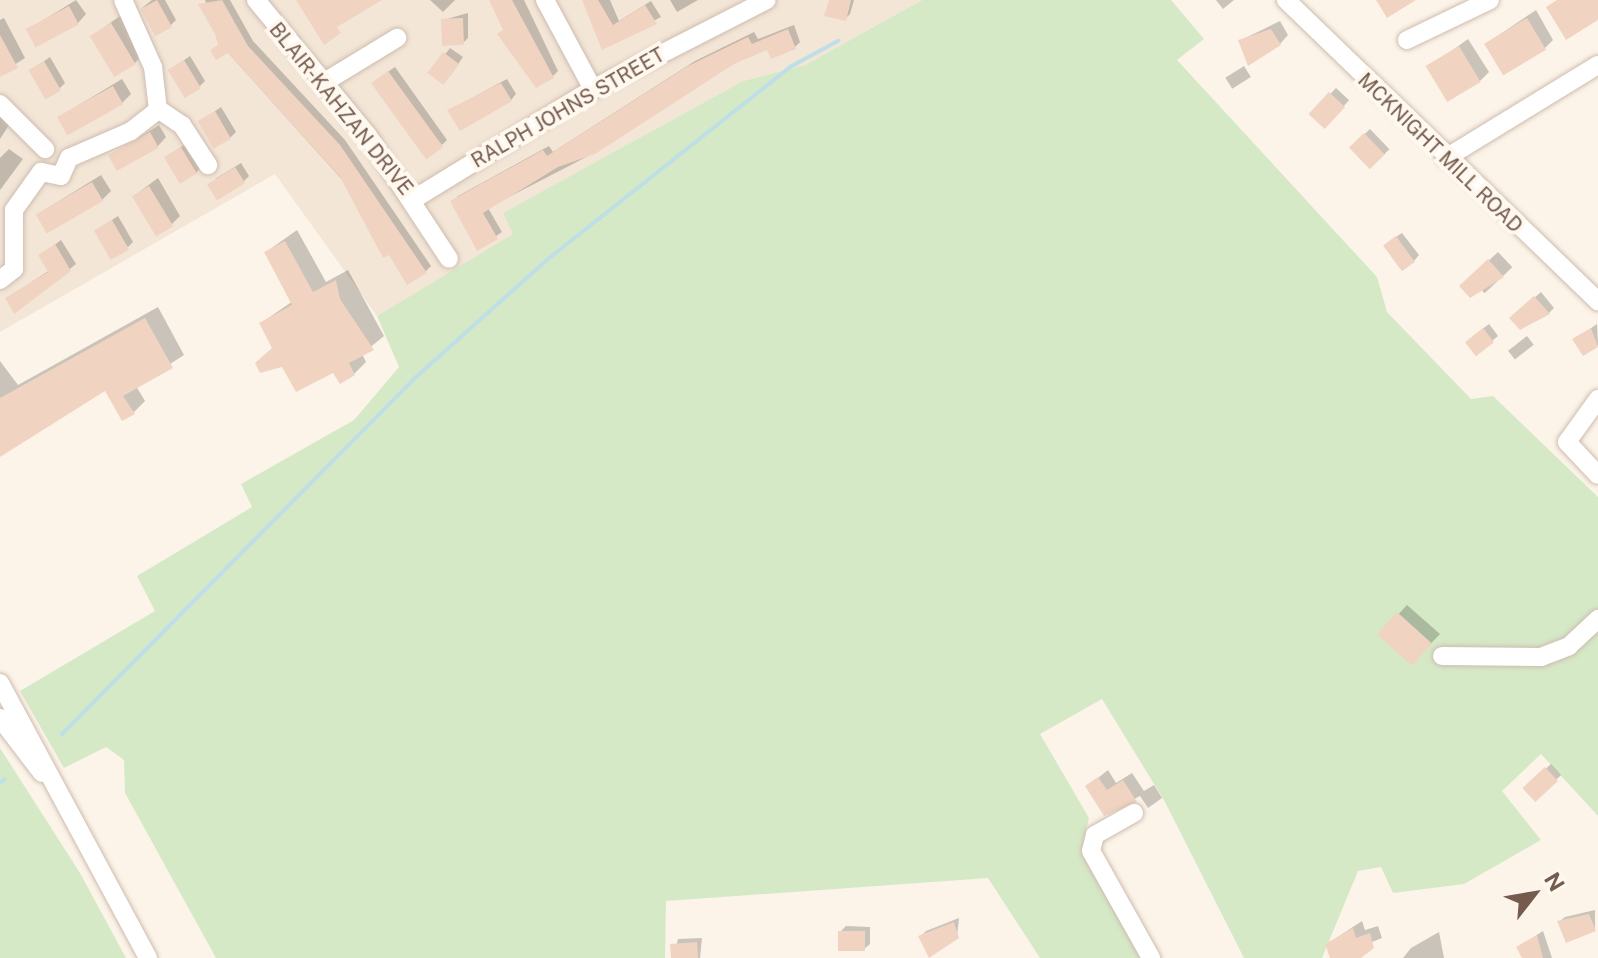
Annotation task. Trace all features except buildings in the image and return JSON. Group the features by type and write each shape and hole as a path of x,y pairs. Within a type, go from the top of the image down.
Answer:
{"street":[{"path":"123,0 153,67 158,109 182,125 208,165"},
{"name":"BLAIR-KAHZAN DRIVE","path":"256,0 414,199 449,259"},
{"path":"545,0 593,89"},
{"name":"RALPH JOHNS STREET","path":"414,199 593,89 767,0"},
{"name":"MCKNIGHT MILL ROAD","path":"1286,0 1446,158 1598,301"},
{"path":"1407,40 1464,5 1490,0"},
{"path":"323,83 397,38"},
{"path":"1446,158 1598,65"},
{"path":"0,104 45,149"},
{"path":"41,172 61,176 69,158 131,131 158,109"},
{"path":"45,149 58,147 69,158"},
{"path":"0,280 14,269 14,210 41,172 45,149"},
{"path":"1598,399 1567,442 1598,475"},
{"path":"1442,656 1541,657 1569,646 1598,619"},
{"path":"0,683 49,781 148,958"},
{"path":"0,718 49,781"},
{"path":"1134,813 1095,835 1091,851 1151,958"}],"shaded area":[{"path":"0,0 922,0 805,65 743,81 504,213 514,234 377,316 275,174 0,332"}],"green space":[{"path":"922,0 1171,0 1204,39 1177,60 1377,277 1387,312 1471,399 1493,396 1598,497 1598,816 1541,754 1502,791 1541,840 1464,884 1393,893 1381,867 1358,871 1322,958 1244,958 1165,802 1102,699 1040,734 1089,818 1082,849 1143,958 1040,958 988,878 666,901 665,958 216,958 125,793 124,760 106,747 64,768 20,691 155,611 137,576 252,507 241,484 354,420 399,367 377,316 513,234 503,213 743,81 805,65"},
{"path":"0,748 80,873 126,958 0,958"}],"waterway":[{"path":"62,734 416,377 548,259 790,67 838,41"},
{"path":"0,783 5,779"}]}
